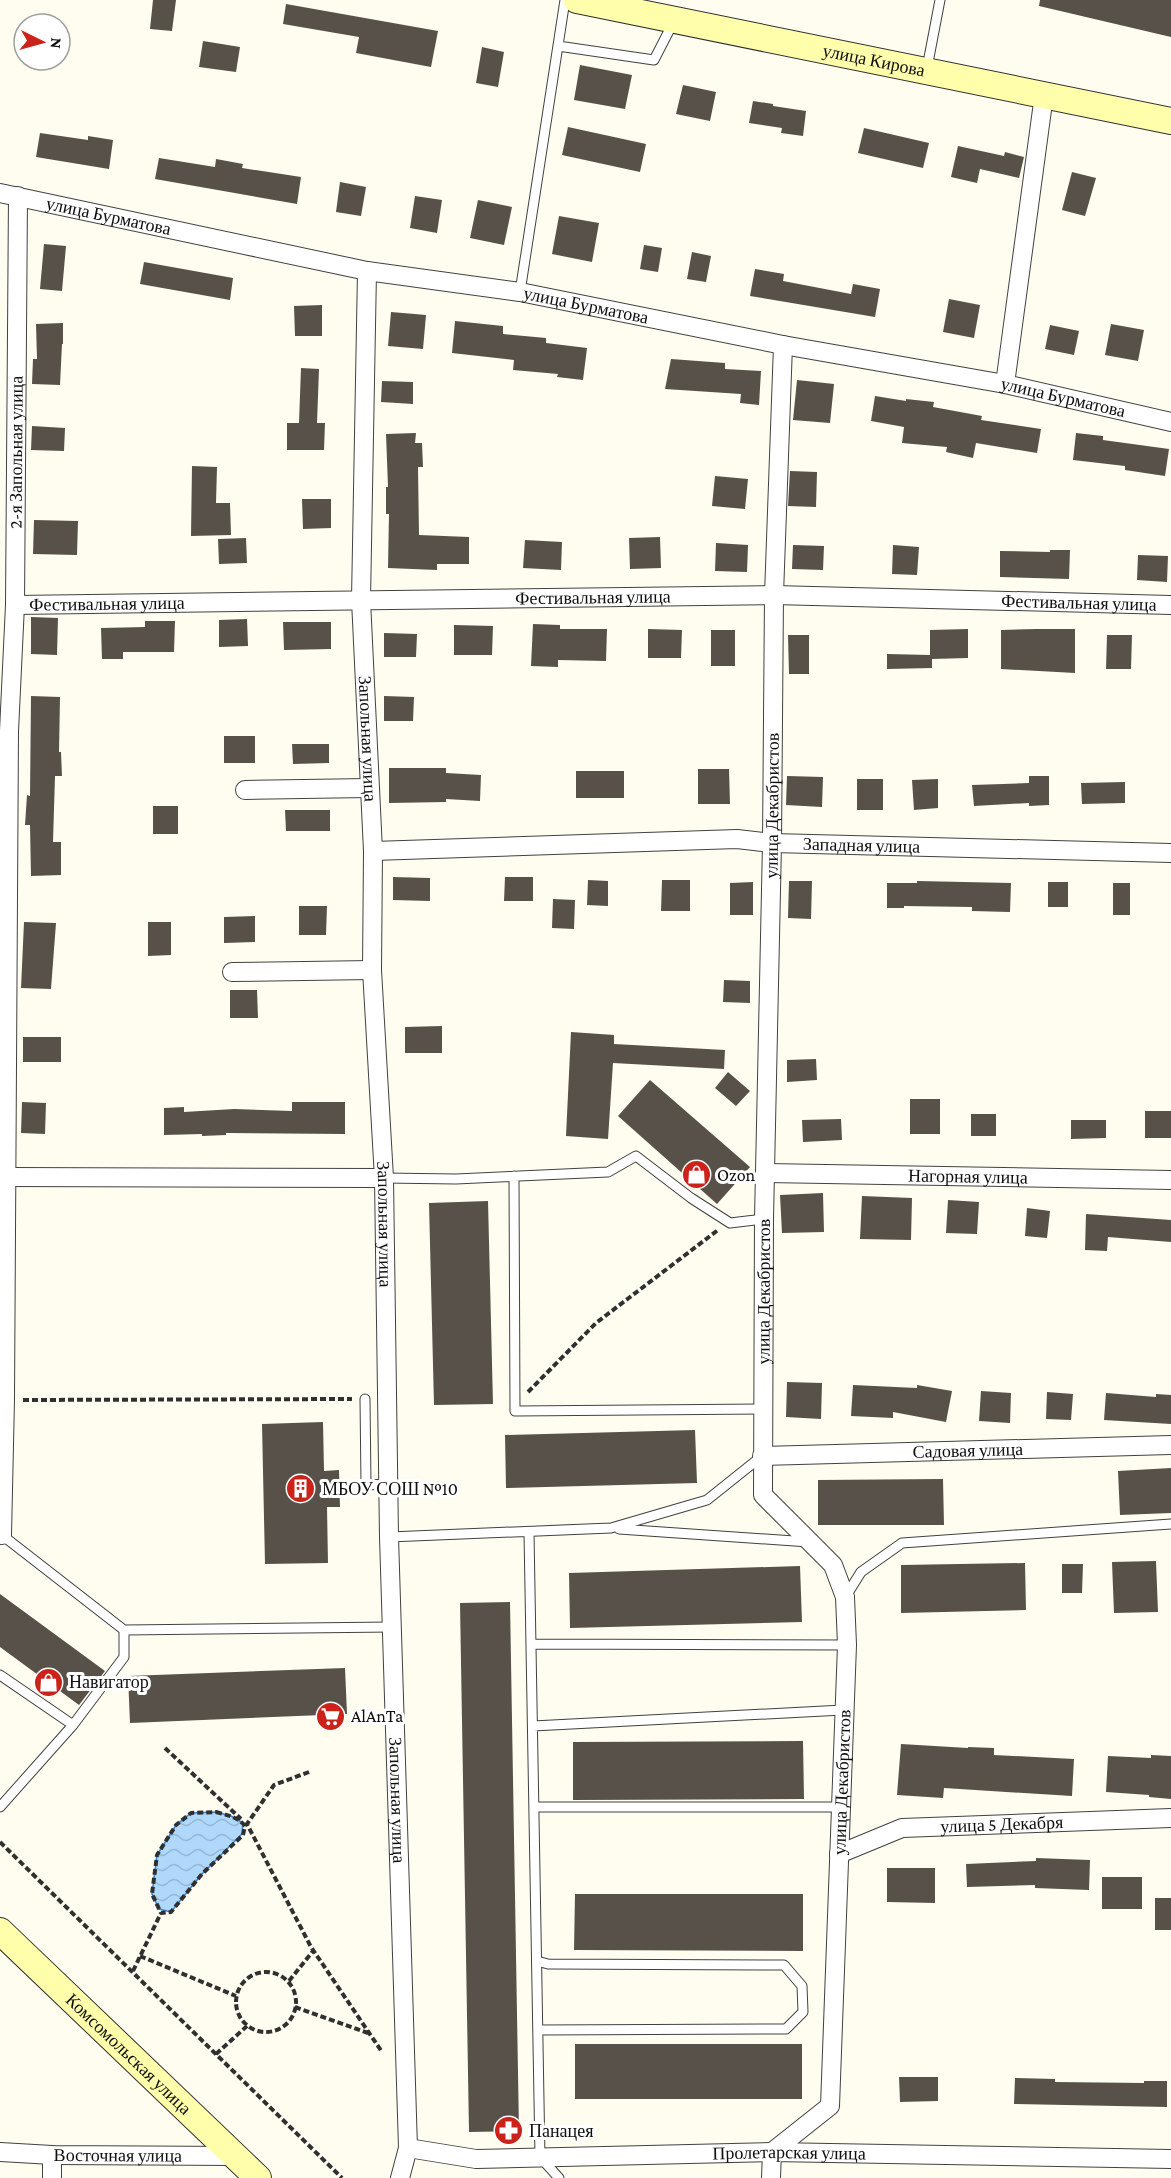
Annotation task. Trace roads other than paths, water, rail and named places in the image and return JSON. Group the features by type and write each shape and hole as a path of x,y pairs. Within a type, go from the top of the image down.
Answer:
{"main road":[{"name":"улица Кирова","path":"577,0 610,3 675,19 1171,121"},
{"name":"Комсомольская улица","path":"0,1931 258,2178"}],"street":[{"path":"1005,384 1044,95"},
{"name":"улица Бурматова","path":"0,193 367,271 520,292 783,345 1005,384 1171,422"},
{"name":"2-я Запольная улица","path":"2,1535 7,1177 4,731 15,605 18,196"},
{"name":"Запольная улица","path":"367,271 361,600 374,851 372,970 384,1178 389,1537 408,2148 400,2178"},
{"name":"улица Декабристов","path":"772,2152 830,2106 847,1645 845,1597 833,1564 763,1495 764,1219 772,843 774,596 783,345"},
{"name":"Фестивальная улица","path":"15,605 774,596 1171,605"},
{"path":"246,790 369,788"},
{"name":"Западная улица","path":"374,851 737,839 772,843 1171,853"},
{"path":"232,972 372,970"},
{"name":"Нагорная улица","path":"766,1173 1171,1180"},
{"path":"7,1177 384,1178"},
{"name":"Садовая улица","path":"762,1456 1171,1445"},
{"name":"улица 5 Декабря","path":"839,1854 902,1828 1171,1818"},
{"name":"Пролетарская улица","path":"408,2148 476,2159 772,2152 1171,2159"},
{"name":"Восточная улица","path":"0,2152 52,2155 236,2156"},
{"path":"771,2178 772,2152"},
{"path":"52,2155 52,2178"}],"lane":[{"path":"520,292 565,0"},
{"path":"927,70 940,0"},
{"path":"558,46 654,60 675,19"},
{"path":"384,1178 456,1179 608,1172 636,1156 691,1198 728,1222 764,1219"},
{"path":"514,1176 515,1412 763,1409"},
{"path":"365,1399 366,1485 388,1484"},
{"path":"611,1528 706,1500 762,1456"},
{"path":"845,1597 861,1572 902,1543 1171,1524"},
{"path":"389,1537 611,1528 811,1543"},
{"path":"529,1533 540,2157 559,2178"},
{"path":"2,1535 124,1630 393,1626"},
{"path":"0,1807 73,1725 124,1658 124,1630"},
{"path":"531,1644 847,1645"},
{"path":"0,1676 73,1725"},
{"path":"532,1726 843,1710"},
{"path":"534,1807 841,1807"},
{"path":"537,1961 548,1964 784,1965 802,1986 803,2012 786,2030 538,2030"}],"water":[{"path":"216,1812 231,1816 243,1823 242,1834 202,1874 171,1912 159,1909 152,1894 157,1855 176,1825 191,1813"}],"place":[{"name":"Ozon","path":"696,1175"},
{"name":"МБОУ СОШ №10","path":"301,1489"},
{"name":"Навигатор","path":"48,1682"},
{"name":"AlAnTa","path":"330,1716"},
{"name":"Панацея","path":"508,2131"}]}
